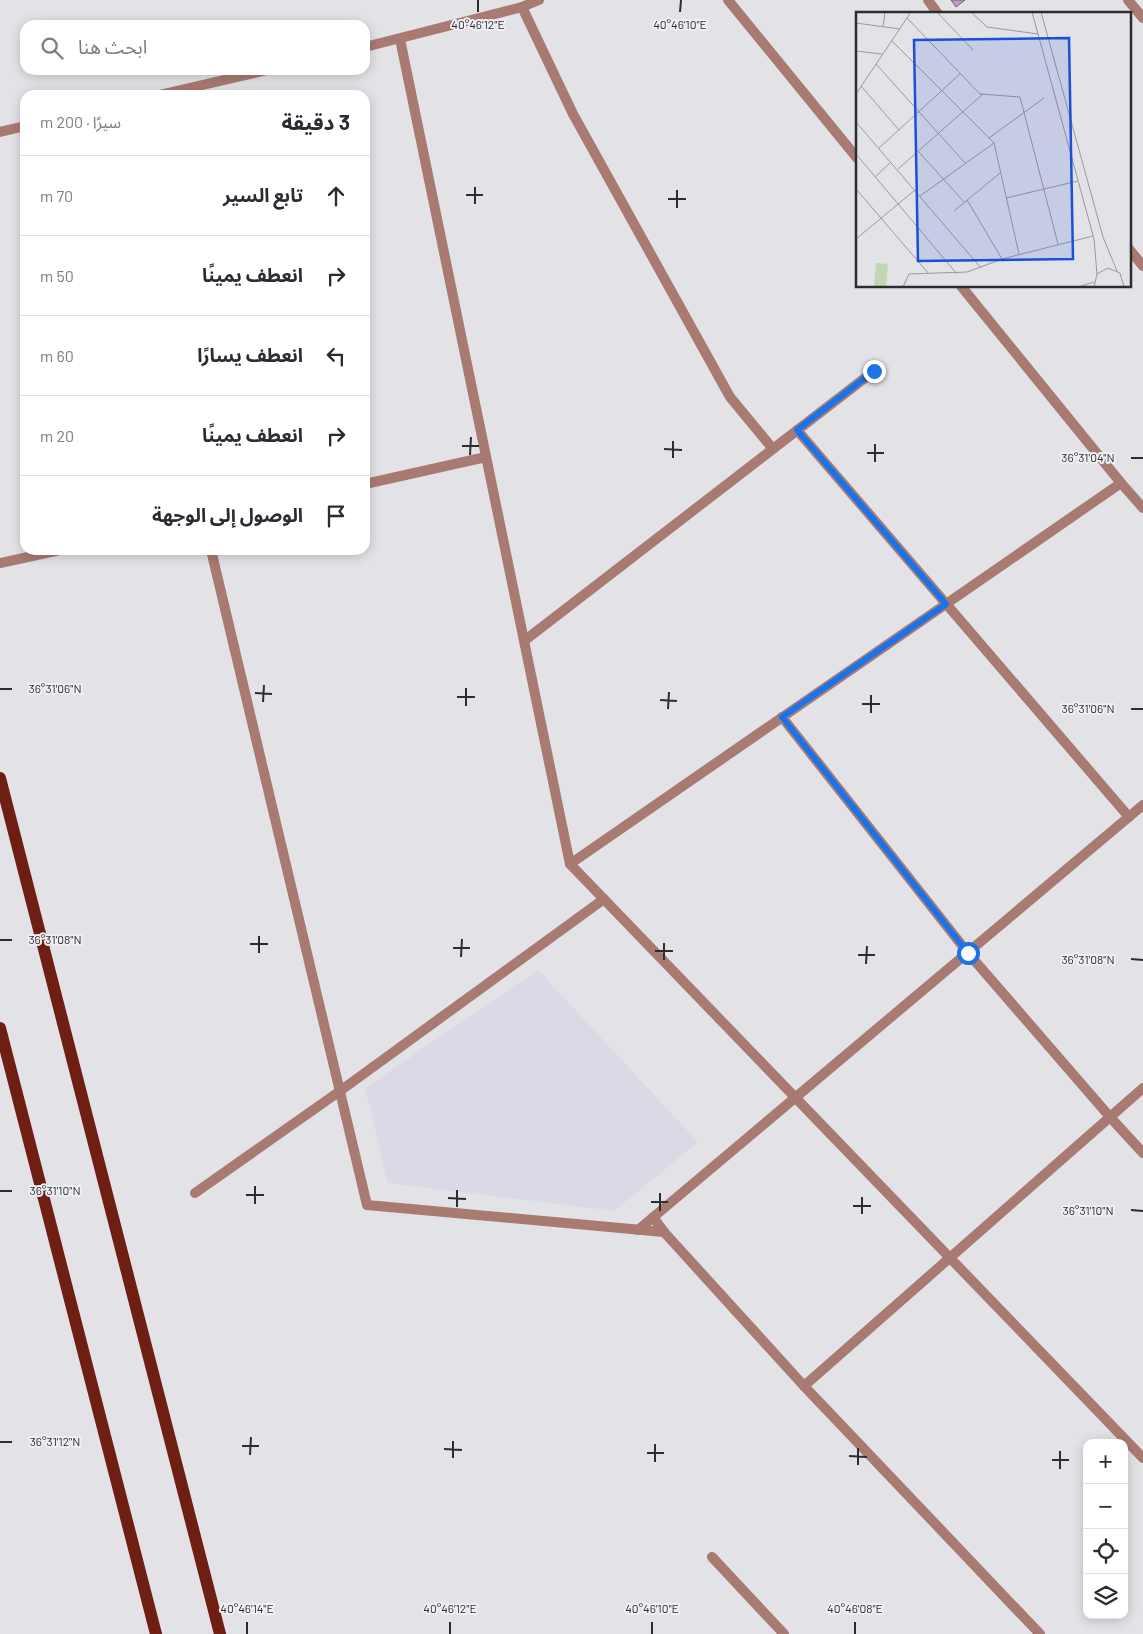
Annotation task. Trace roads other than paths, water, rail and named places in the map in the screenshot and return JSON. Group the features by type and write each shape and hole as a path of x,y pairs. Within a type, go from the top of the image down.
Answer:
{"main road":[{"path":"0,778 220,1634"},
{"path":"0,1028 156,1634"}],"street":[{"path":"370,46 522,7 539,0"},
{"path":"728,0 856,157"},
{"path":"928,0 937,12"},
{"path":"1128,0 1143,18"},
{"path":"522,7 573,114 725,388 772,449"},
{"path":"400,39 570,864 1143,1458"},
{"path":"181,90 245,75"},
{"path":"0,132 20,127"},
{"path":"1130,250 1143,266"},
{"path":"963,288 1143,508"},
{"path":"524,641 874,371"},
{"path":"797,430 1128,817"},
{"path":"370,483 486,457"},
{"path":"570,864 1121,483"},
{"path":"0,563 37,555"},
{"path":"212,555 367,1205 664,1232"},
{"path":"782,717 968,953 1143,1153"},
{"path":"638,1230 1143,805"},
{"path":"195,1193 340,1091 604,899"},
{"path":"804,1386 1143,1088"},
{"path":"653,1217 664,1232 804,1386 1040,1634"},
{"path":"712,1556 784,1634"}]}
